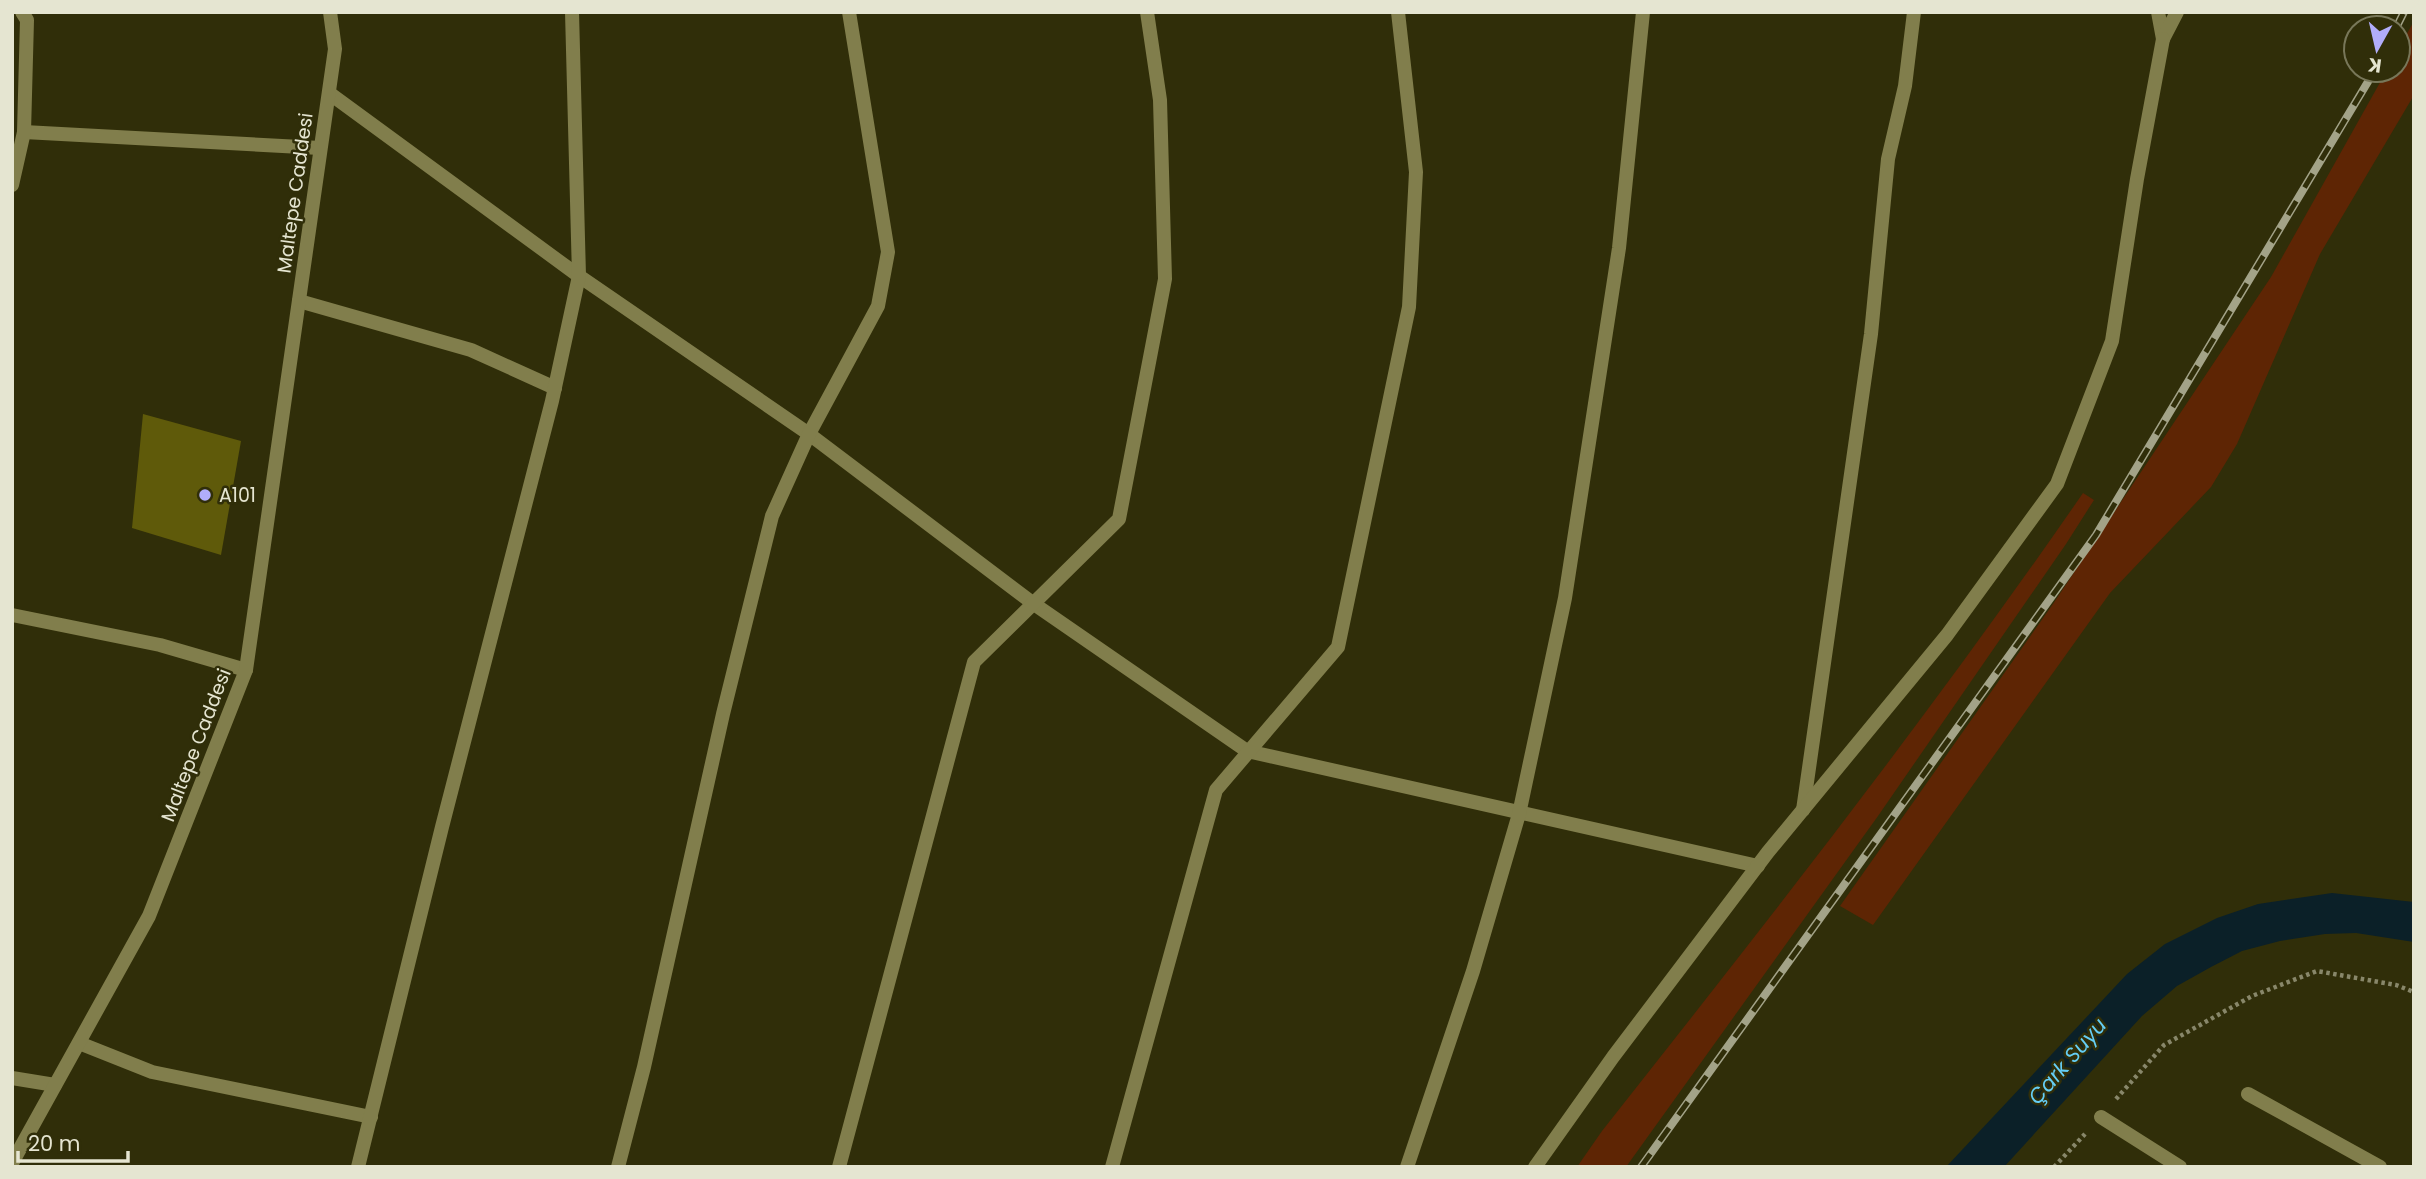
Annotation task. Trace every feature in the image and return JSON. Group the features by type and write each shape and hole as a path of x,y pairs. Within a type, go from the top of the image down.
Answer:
{"street":[{"path":"12,185 24,132 27,20 22,12"},
{"name":"Maltepe Caddesi","path":"12,1163 149,916 246,670 335,49 330,12"},
{"path":"358,1167 445,814 555,388 579,276 572,12"},
{"path":"618,1167 647,1053 723,714 772,516 809,435 878,306 888,252 849,12"},
{"path":"839,1167 974,662 1119,519 1165,279 1160,100 1147,12"},
{"path":"1112,1167 1216,790 1338,647 1409,307 1416,172 1398,12"},
{"path":"1407,1167 1473,971 1519,814 1565,598 1619,248 1643,12"},
{"path":"1802,810 1871,334 1888,159 1905,86 1914,12"},
{"path":"2158,12 2163,39"},
{"path":"1535,1167 1613,1057 1758,866 1947,635 2057,484 2112,341 2137,179 2163,39 2177,12"},
{"path":"329,93 579,276 809,435 1034,604 1247,751 1758,866"},
{"path":"24,132 320,148"},
{"path":"299,301 471,350 555,388"},
{"path":"12,615 160,645 246,670"},
{"path":"79,1043 152,1072 371,1117"},
{"path":"12,1078 55,1085"},
{"path":"2248,1094 2380,1167"},
{"path":"2101,1117 2180,1167"}],"path":[{"path":"2054,1167 2164,1045 2252,996 2317,971 2396,985 2414,992"}],"shaded area":[{"path":"2414,21 2414,95 2320,254 2237,444 2211,487 2110,593 1873,925 1840,906 2053,604 2271,277 2379,84 2412,84"},
{"path":"2083,493 2094,500 2066,544 1878,816 1626,1167 1577,1167 1908,736"}],"water":[{"name":"Çark Suyu","path":"2332,893 2414,902 2414,942 2356,933 2325,934 2280,941 2242,951 2177,986 2142,1016 2004,1167 1946,1167 2127,974 2165,944 2217,918 2258,904"}],"building":[{"path":"143,414 241,441 221,555 132,528"}],"railway":[{"path":"1641,1167 2096,535 2367,84"}],"place":[{"name":"A101","path":"205,495"}]}
